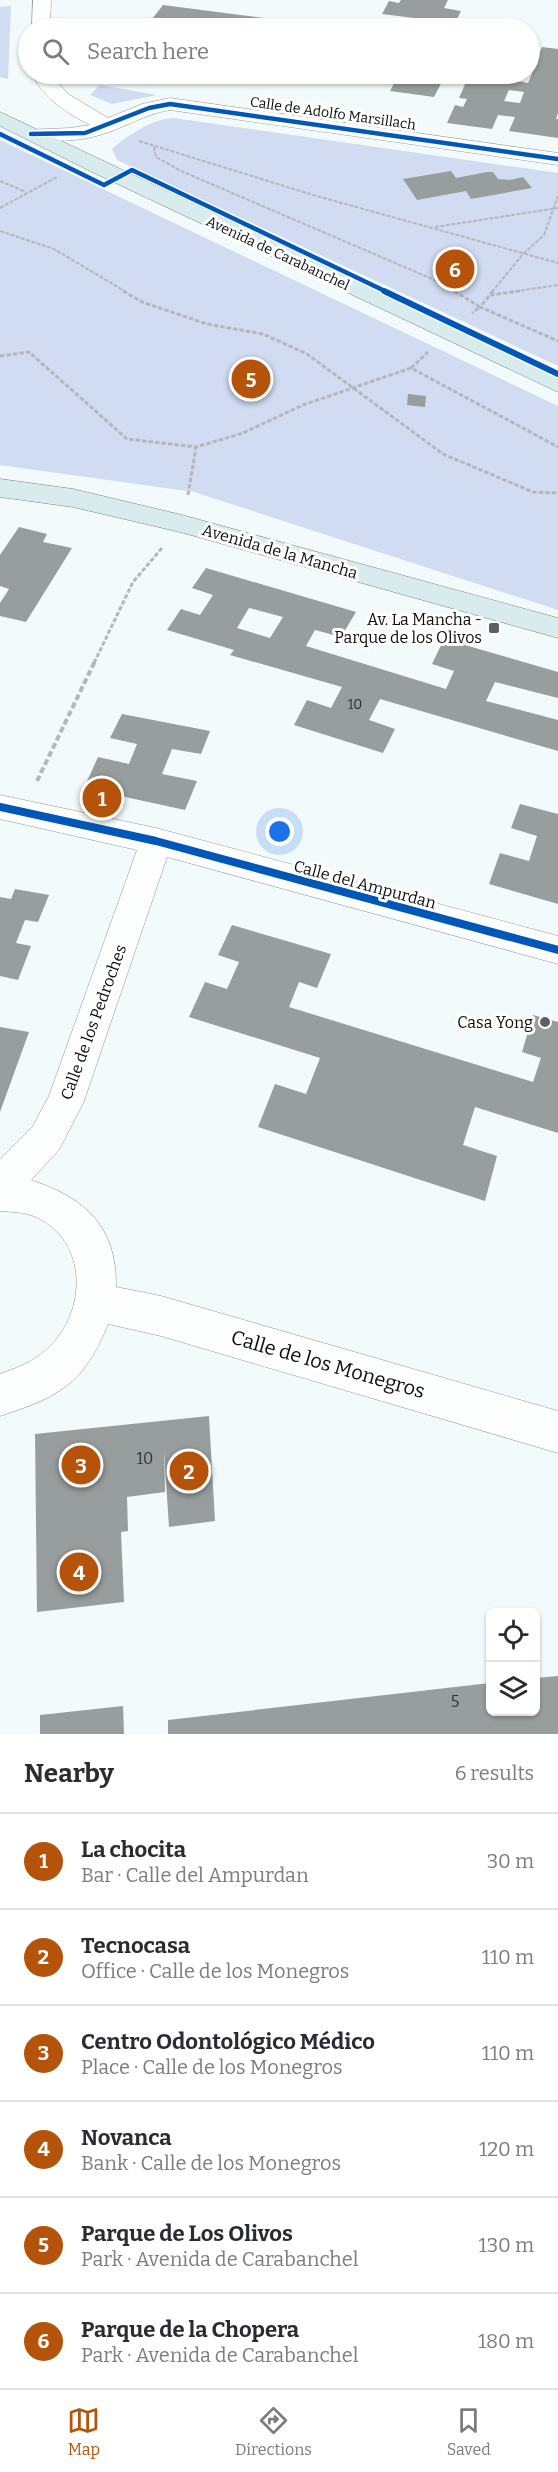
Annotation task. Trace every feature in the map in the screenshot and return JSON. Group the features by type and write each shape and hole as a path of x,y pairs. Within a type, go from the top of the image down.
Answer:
{"main road":[{"name":"Avenida de Carabanchel","path":"0,118 100,169 558,386"},
{"name":"Avenida de la Mancha","path":"0,488 73,498 183,524 558,628"}],"street":[{"path":"41,18 42,0"},
{"path":"47,84 77,111 107,125 94,144 92,154 100,169"},
{"name":"Calle de Adolfo Marsillach","path":"31,134 76,134 107,125 138,110 170,104 558,159"},
{"name":"Calle del Ampurdan","path":"0,807 143,838 558,951"},
{"name":"Calle del Ampurdan","path":"0,816 143,838"},
{"name":"Calle de los Pedroches","path":"0,1186 46,1138 66,1101 143,838"},
{"path":"0,1193 20,1193 43,1199 64,1212 81,1229 93,1251 98,1275 96,1302 85,1335 61,1364 30,1385 0,1395"},
{"name":"Calle de los Monegros","path":"96,1302 161,1316 558,1431"}],"path":[{"path":"134,138 154,147 558,263"},
{"path":"154,147 156,157 181,171 444,284 480,307 558,340"},
{"path":"0,208 62,174 82,184 100,169"},
{"path":"0,181 26,192"},
{"path":"480,307 523,254 544,236 556,208 558,196"},
{"path":"432,228 556,208"},
{"path":"556,208 558,213"},
{"path":"0,231 54,249 142,302 207,324 262,334 307,354 442,454 533,492 558,493"},
{"path":"490,295 558,285"},
{"path":"0,356 29,352 127,439 196,447 243,433 303,405 411,368 558,447"},
{"path":"34,787 133,582 183,524 196,447"}],"shaded area":[{"path":"11,6 8,79 0,77 0,7"},
{"path":"100,85 157,95 112,104 90,95"},
{"path":"173,118 558,173 558,366 117,160 112,149 126,138 149,125"},
{"path":"0,140 558,406 558,610 194,492 0,465"}],"building":[{"path":"401,0 448,0 444,8 461,11 458,18 414,18 382,14 389,1 399,3"},
{"path":"163,5 264,18 153,18"},
{"path":"542,47 558,49 558,113 556,119 558,119 558,138 509,131 515,117 498,115 492,129 447,123 455,105 463,107 467,99 459,98 465,84 540,84","holes":["509,90 524,92 520,103 504,101"]},
{"path":"394,84 441,84 434,97 390,91"},
{"path":"451,171 456,178 487,172 493,172 498,179 510,180 523,177 532,188 471,199 466,191 417,200 403,179"},
{"path":"408,394 426,396 425,407 407,405"},
{"path":"19,527 47,534 43,542 72,548 26,622 0,616 0,603 9,589 0,586 0,555"},
{"path":"206,568 356,612 341,637 315,630 306,646 446,689 454,671 432,664 444,639 558,672 558,698 495,682 486,701 558,720 558,751 380,699 369,720 395,729 383,753 294,725 307,700 331,708 342,687 230,655 234,650 167,630 181,609 200,615 213,595 192,588","holes":["249,608 283,617 270,638 237,628"]},
{"path":"122,714 210,731 201,754 172,749 162,774 197,781 185,810 84,788 98,757 129,764 137,744 110,738"},
{"path":"520,804 558,814 558,904 489,884 500,853 529,861 537,836 511,828"},
{"path":"15,889 49,895 38,922 25,920 16,943 31,946 18,980 0,976 0,897 11,899"},
{"path":"232,925 331,954 317,988 299,982 289,1007 533,1082 541,1058 522,1052 533,1015 558,1022 558,1133 475,1107 463,1145 497,1156 485,1201 258,1127 275,1084 306,1094 320,1058 189,1017 205,982 227,989 239,962 218,955"},
{"path":"0,1027 29,1032 0,1112"},
{"path":"209,1416 215,1521 169,1527 164,1451 165,1492 127,1497 128,1531 121,1532 124,1602 37,1612 35,1434"},
{"path":"558,1676 558,1734 168,1734 168,1720 486,1683 486,1716 540,1716 540,1678"},
{"path":"123,1706 124,1734 40,1734 40,1715"}],"cycle path":[{"path":"31,134 85,133 149,108 170,104 558,159"},
{"path":"0,134 104,185 132,170 558,374"},
{"path":"0,807 156,841 558,950"}],"place":[{"name":"Parque de la Chopera","path":"455,269"},
{"name":"Parque de Los Olivos","path":"251,379"},
{"name":"Av. La Mancha - Parque de los Olivos","path":"494,628"},
{"name":"La chocita","path":"102,798"},
{"name":"Casa Yong","path":"545,1022"},
{"name":"Centro Odontológico Médico","path":"81,1465"},
{"name":"Tecnocasa","path":"189,1471"},
{"name":"Novanca","path":"79,1572"}]}
